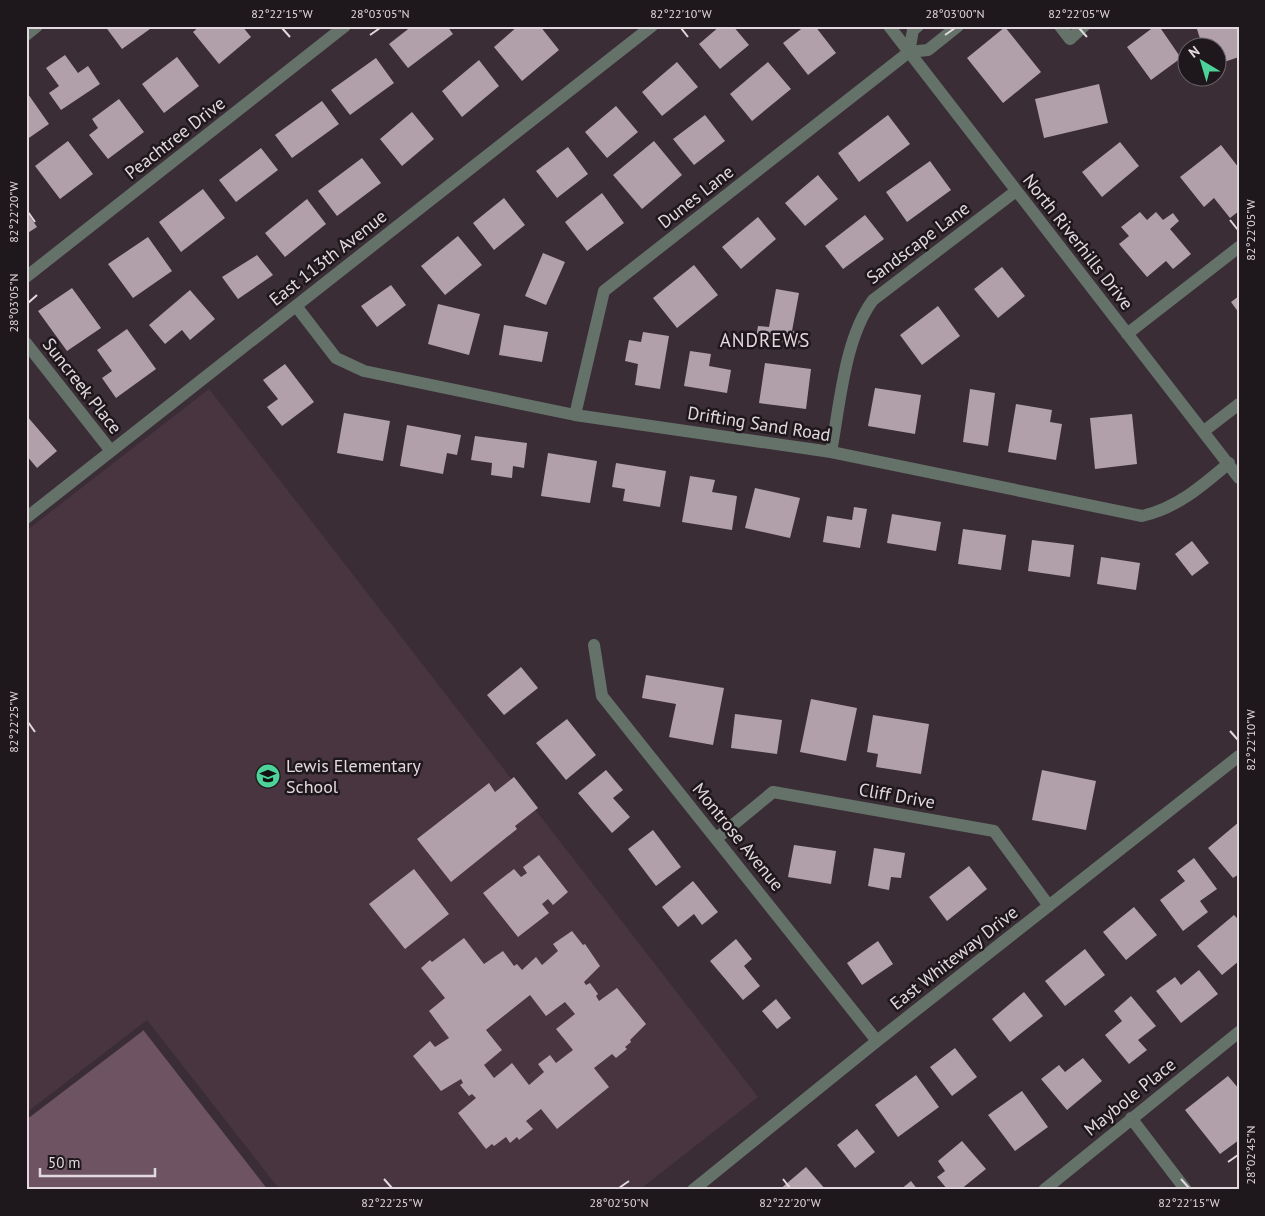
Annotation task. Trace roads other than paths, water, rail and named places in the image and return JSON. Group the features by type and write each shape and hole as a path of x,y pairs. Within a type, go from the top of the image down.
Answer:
{"street":[{"path":"26,35 37,26"},
{"name":"Peachtree Drive","path":"26,277 345,26"},
{"name":"East 113th Avenue","path":"26,518 652,26"},
{"name":"North Riverhills Drive","path":"889,26 1239,478"},
{"path":"909,52 913,30 918,26"},
{"name":"Dunes Lane","path":"575,414 604,292 909,52 928,50 958,26"},
{"path":"1060,26 1070,40 1084,26"},
{"name":"Sandscape Lane","path":"831,452 852,342 860,317 873,300 1016,190"},
{"path":"1127,334 1239,248"},
{"name":"Drifting Sand Road","path":"296,306 336,358 347,365 364,371 575,414 831,452 1142,516 1163,512 1200,487 1228,463"},
{"name":"Suncreek Place","path":"26,343 111,452"},
{"path":"1204,431 1239,404"},
{"name":"Montrose Avenue","path":"594,645 602,696 877,1041"},
{"name":"East Whiteway Drive","path":"693,1190 877,1041 1239,756"},
{"name":"Cliff Drive","path":"717,838 773,792 994,831 1049,906"},
{"name":"Maybole Place","path":"1044,1190 1239,1032"},
{"path":"1131,1118 1186,1190"}],"place":[{"name":"Lewis Elementary School","path":"268,776"}],"district":[{"name":"ANDREWS","path":"765,340"}]}
